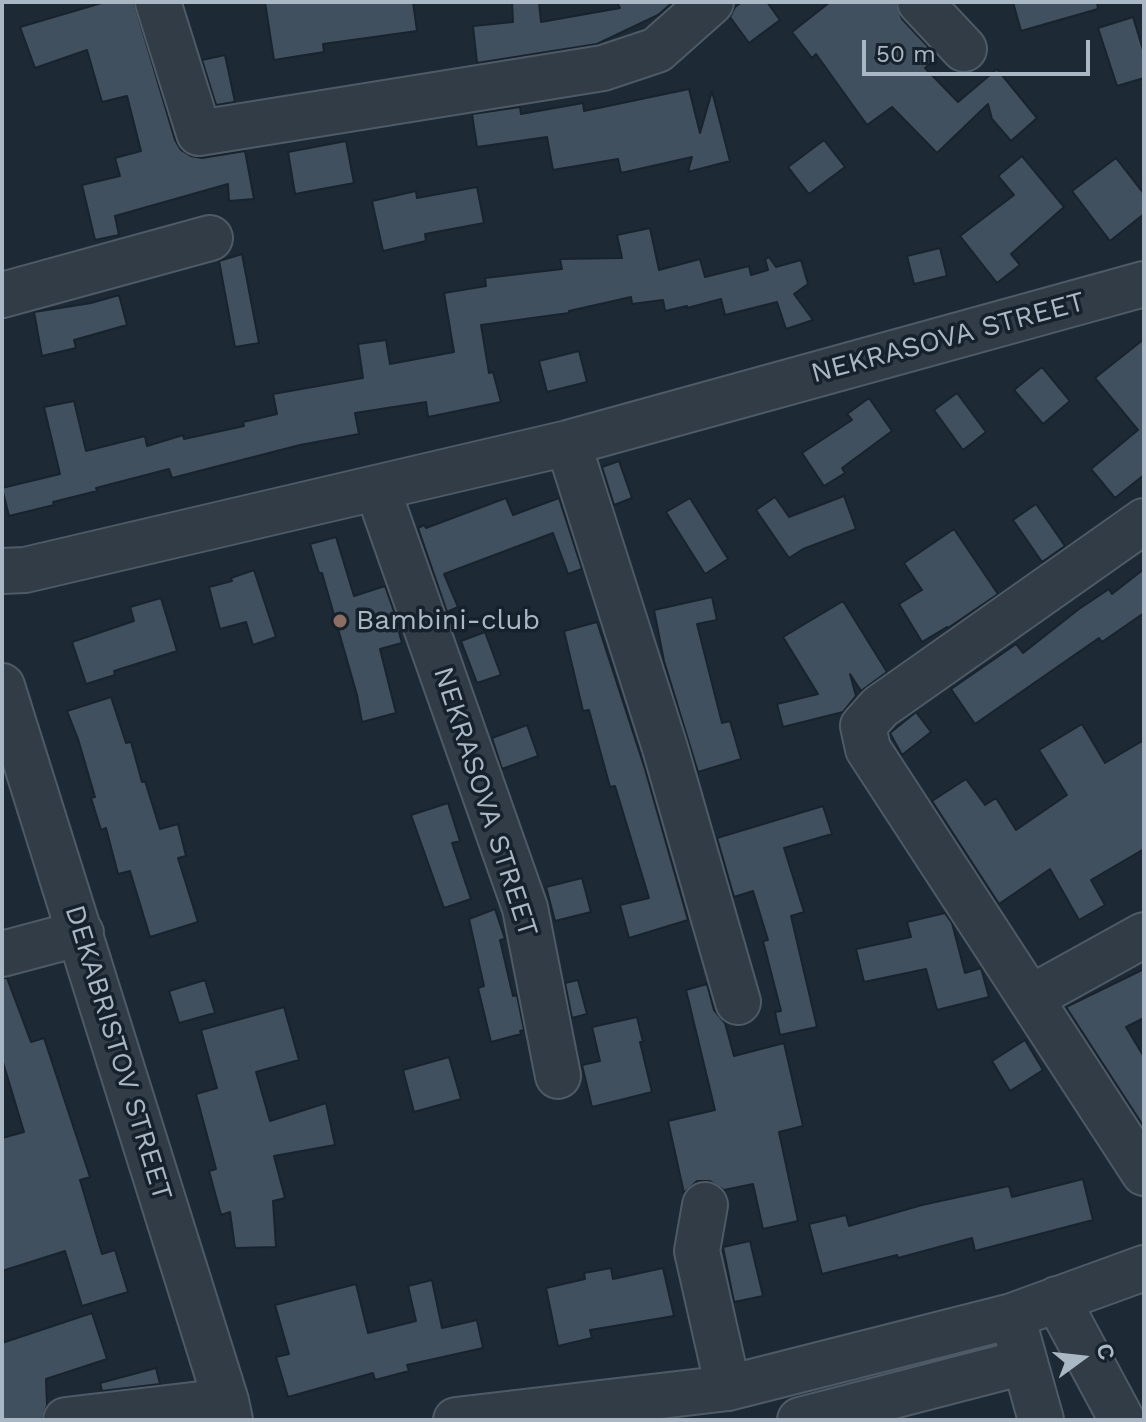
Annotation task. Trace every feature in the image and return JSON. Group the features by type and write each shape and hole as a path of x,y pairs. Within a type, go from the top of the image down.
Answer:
{"street":[{"path":"158,2 199,133 603,68 657,50 711,2"},
{"path":"920,2 964,49"},
{"path":"2,295 210,238"},
{"name":"NEKRASOVA STREET","path":"2,571 25,570 568,443 1144,284"},
{"path":"568,443 665,748 738,1002"},
{"name":"NEKRASOVA STREET","path":"377,488 525,908 558,1076"},
{"path":"1144,521 880,707 863,726 868,749 1144,1173"},
{"name":"DEKABRISTOV STREET","path":"2,686 228,1410"},
{"path":"2,954 81,933"},
{"path":"1032,997 1144,935"},
{"path":"705,1205 697,1251 728,1388"},
{"path":"456,1420 728,1388 1012,1316 1144,1268"},
{"path":"1057,1299 1122,1420"},
{"path":"1012,1316 1041,1420"},
{"path":"800,1420 1024,1362"},
{"path":"66,1420 228,1410"}],"building":[{"path":"105,2 134,2 175,140 181,150 202,158 245,151 254,199 229,201 228,184 115,216 119,235 95,240 82,185 120,176 115,158 141,151 127,96 102,102 87,50 35,68 20,27"},
{"path":"265,2 413,2 417,31 323,44 324,52 274,60"},
{"path":"512,2 539,2 541,22 620,8 617,2 673,2 658,15 597,44 477,63 473,26 513,22"},
{"path":"742,2 767,2 780,20 749,43 730,17"},
{"path":"830,2 896,2 902,19 938,57 925,68 958,102 997,69 1037,118 1011,141 992,119 988,104 937,153 892,107 867,125 816,54 812,58 792,32"},
{"path":"1013,2 1097,2 1098,9 1021,31"},
{"path":"1133,17 1144,53 1144,78 1117,86 1098,28"},
{"path":"225,55 235,102 216,105 202,60"},
{"path":"689,89 700,133 712,91 730,161 688,172 692,157 621,173 618,159 553,170 547,137 477,147 472,114 520,107 521,114 583,103 584,111"},
{"path":"824,140 845,167 809,194 788,167"},
{"path":"346,141 354,183 295,194 288,152"},
{"path":"1022,156 1064,207 1011,254 1020,265 997,283 960,236 1014,195 998,176"},
{"path":"1116,158 1144,194 1144,214 1110,241 1072,191"},
{"path":"477,187 484,223 425,234 426,241 383,251 372,201 416,191 417,198"},
{"path":"650,228 659,270 700,259 705,277 749,266 751,275 768,270 765,259 769,257 776,267 801,260 808,284 794,294 813,320 786,329 777,302 725,315 721,299 665,311 663,300 632,304 631,297 569,313 481,325 489,373 493,372 501,402 428,417 426,402 355,413 359,434 300,445 172,478 169,469 9,516 2,488 60,474 44,407 74,401 86,451 145,436 147,446 183,435 184,439 244,426 243,422 277,414 273,394 363,378 358,344 386,340 390,364 454,352 444,293 486,286 485,278 562,269 560,259 622,258 617,235"},
{"path":"940,248 947,276 914,284 907,256"},
{"path":"242,254 259,343 235,347 219,261"},
{"path":"119,295 127,325 74,340 76,348 42,356 34,312"},
{"path":"1144,339 1144,475 1115,498 1091,469 1138,430 1095,378"},
{"path":"579,351 587,382 547,392 539,361"},
{"path":"1042,367 1070,401 1043,424 1014,390"},
{"path":"957,393 986,432 963,450 934,410"},
{"path":"869,398 892,431 842,468 845,473 824,486 802,453 852,420 847,414"},
{"path":"619,461 632,498 614,505 602,467"},
{"path":"844,496 856,529 803,549 789,558 756,510 775,497 789,517"},
{"path":"506,498 513,515 559,498 582,569 568,574 553,533 444,574 458,607 447,612 418,528 424,525 426,528"},
{"path":"690,498 728,559 705,574 666,512"},
{"path":"1036,504 1065,546 1042,562 1013,520"},
{"path":"954,529 998,594 922,642 899,604 922,590 904,563"},
{"path":"336,537 354,596 385,586 401,631 402,643 380,649 396,713 362,722 322,573 319,573 310,544"},
{"path":"1144,569 1144,613 1102,642 1099,638 975,724 951,689 1016,644 1023,653 1079,609 1109,589 1112,594"},
{"path":"254,570 276,637 253,645 246,622 220,629 209,587 232,581 231,578"},
{"path":"712,597 717,620 697,624 722,723 730,721 741,759 698,772 664,661 654,610"},
{"path":"161,598 177,651 114,671 115,675 86,684 72,642 134,621 130,607"},
{"path":"843,601 887,672 861,691 850,674 856,696 843,712 783,727 777,704 818,694 783,637"},
{"path":"597,622 645,769 688,920 629,938 620,905 649,898 615,786 610,787 589,710 583,711 564,631"},
{"path":"485,632 501,675 477,683 461,641"},
{"path":"111,697 126,743 131,742 160,829 178,824 186,856 178,858 198,922 150,937 130,871 118,874 106,828 101,830 91,798 95,797 67,711"},
{"path":"916,712 931,732 902,755 890,733"},
{"path":"1082,724 1105,763 1144,740 1144,849 1091,880 1105,905 1079,920 1050,869 999,904 932,801 966,779 985,805 996,798 1016,830 1067,795 1039,750"},
{"path":"527,725 538,756 502,769 492,738"},
{"path":"448,803 460,841 452,843 471,899 444,908 411,815"},
{"path":"823,806 832,834 784,848 804,912 791,916 817,1027 780,1035 775,1012 781,1011 763,941 768,940 753,891 734,897 717,838"},
{"path":"582,878 591,912 555,921 546,887"},
{"path":"495,909 505,939 500,940 513,996 517,995 524,1030 520,1031 521,1034 491,1042 478,988 484,986 469,919"},
{"path":"945,913 952,923 965,973 981,968 989,997 937,1010 926,969 864,982 856,949 911,937 907,922"},
{"path":"1144,969 1144,1018 1126,1027 1144,1057 1144,1127 1066,1007"},
{"path":"2,978 7,978 31,1042 44,1038 90,1177 80,1180 102,1254 115,1250 128,1292 82,1306 65,1251 2,1271 2,1138 24,1132 2,1059"},
{"path":"205,980 215,1013 179,1023 169,991"},
{"path":"578,980 587,1014 572,1018 565,983"},
{"path":"707,984 714,1010 725,1023 734,1056 784,1043 803,1126 779,1132 798,1221 763,1229 753,1184 724,1190 710,1181 697,1181 684,1193 668,1121 715,1110 686,990"},
{"path":"284,1007 299,1060 256,1072 270,1121 326,1103 335,1145 274,1156 285,1198 273,1201 276,1247 235,1248 230,1212 221,1215 209,1171 216,1169 196,1094 217,1088 201,1030"},
{"path":"637,1017 652,1092 592,1107 582,1065 600,1061 592,1027"},
{"path":"1025,1040 1043,1070 1010,1091 992,1061"},
{"path":"449,1057 461,1099 414,1112 403,1070"},
{"path":"1083,1179 1093,1220 975,1251 972,1238 822,1274 809,1224 846,1215 849,1226 922,1205 1009,1186 1012,1197"},
{"path":"750,1241 763,1296 734,1302 723,1247"},
{"path":"611,1268 613,1279 663,1268 674,1316 590,1330 592,1338 558,1346 546,1288 585,1279 584,1273"},
{"path":"432,1280 442,1328 477,1320 483,1348 407,1365 409,1371 375,1380 373,1373 288,1397 276,1357 289,1354 275,1305 356,1284 368,1333 416,1321 408,1286"},
{"path":"92,1313 107,1359 46,1379 47,1405 42,1420 2,1420 2,1343"},
{"path":"156,1368 160,1384 102,1391 100,1383"}],"place":[{"name":"Bambini-club","path":"340,621"}]}
